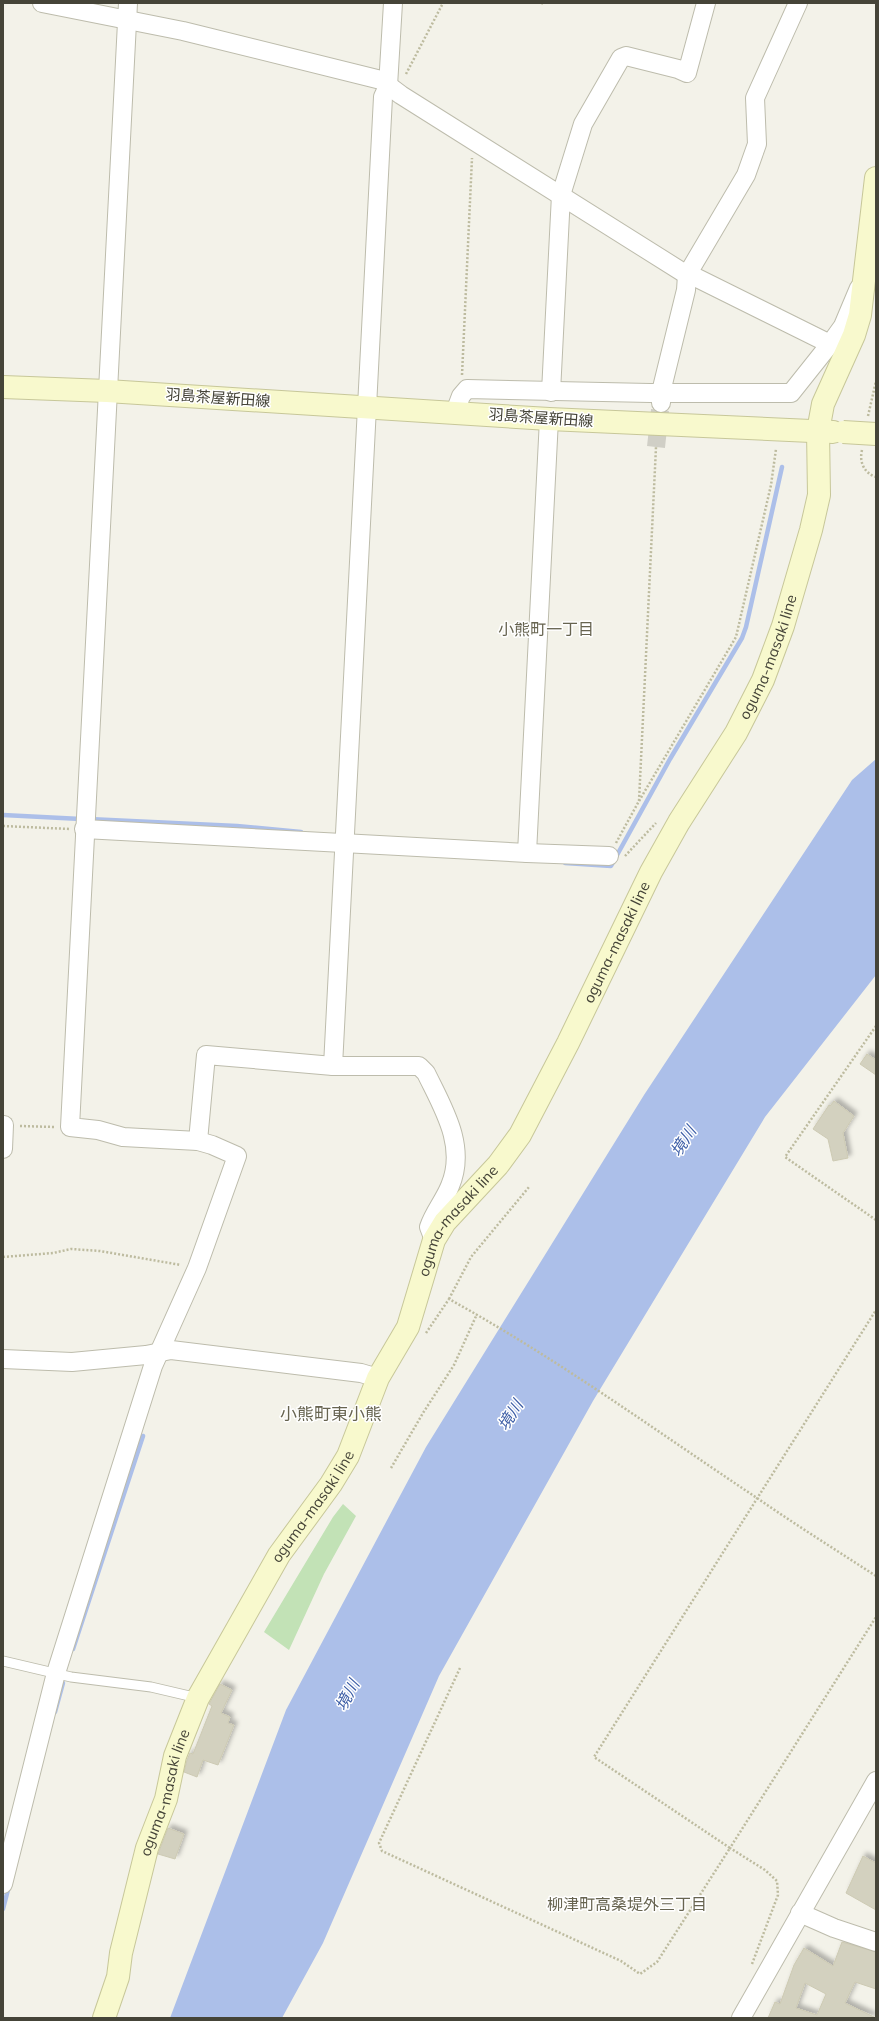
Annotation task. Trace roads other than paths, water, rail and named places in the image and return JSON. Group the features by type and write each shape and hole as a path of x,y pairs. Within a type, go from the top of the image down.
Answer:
{"main road":[{"path":"818,431 823,404 854,335 860,315 876,178"},
{"name":"羽島茶屋新田線","path":"3,387 108,391 549,419 876,434"},
{"name":"oguma-masaki line","path":"104,2018 118,1977 121,1953 147,1848 166,1799 175,1756 198,1698 279,1555 331,1484 348,1456 378,1378 408,1327 434,1240 445,1222 498,1165 520,1135 568,1043 651,872 680,822 736,733 763,680 782,626 811,530 819,495 818,431"}],"street":[{"path":"42,3 128,11 182,31 381,80 479,144 687,275 693,276 830,344"},
{"path":"393,3 393,89"},
{"path":"551,392 561,195 583,124 621,58 626,56 678,69 687,73 706,3"},
{"path":"661,398 686,290 687,275 746,174 757,144 755,98 798,3"},
{"path":"3,1884 10,1830 56,1673 153,1366 197,1268 237,1156 212,1145 198,1142 123,1137 98,1130 70,1127 84,830 128,11"},
{"path":"334,1066 383,97 393,89"},
{"path":"456,412 461,396 467,389 661,398 791,393 843,326 864,276"},
{"path":"527,854 549,419"},
{"path":"84,830 527,854 609,856"},
{"path":"198,1142 206,1055 334,1066 419,1066 426,1073 454,1135 457,1164 447,1195 433,1215 429,1227 434,1240"},
{"path":"3,1149 4,1125"},
{"path":"3,1359 72,1362 146,1355 171,1350 361,1373 378,1378"},
{"path":"741,2018 874,1786"},
{"path":"800,1913 834,1928 876,1942"}],"lane":[{"path":"3,1661 72,1677 151,1687 198,1698"}],"water":[{"name":"境川","path":"876,759 876,975 765,1117 593,1401 439,1676 323,1943 282,2018 170,2018 286,1710 426,1447 644,1095 852,780"}],"waterway":[{"path":"565,863 611,866 670,759 742,638 746,627 782,467"},
{"path":"3,815 81,819"},
{"path":"89,819 237,826 301,832"},
{"path":"73,1649 143,1436"},
{"path":"55,1712 63,1683"},
{"path":"3,1909 9,1886"}],"tunnel":[{"path":"656,447 660,410"}],"district":[{"name":"小熊町一丁目","path":"546,629"},
{"name":"小熊町東小熊","path":"331,1414"},
{"name":"柳津町高桑堤外三丁目","path":"627,1904"}]}
